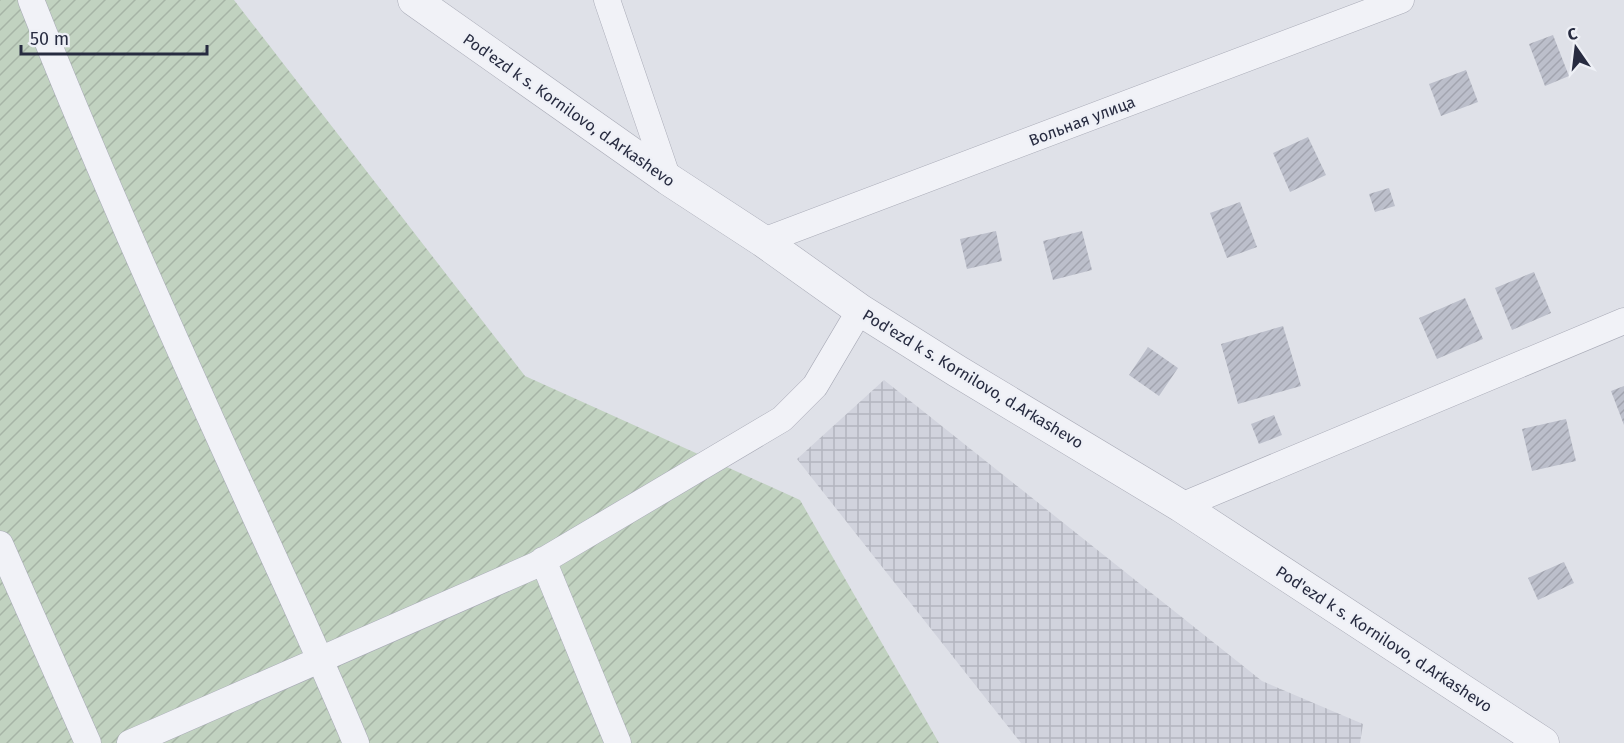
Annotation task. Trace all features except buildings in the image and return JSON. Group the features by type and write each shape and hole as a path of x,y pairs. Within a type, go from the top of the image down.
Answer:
{"street":[{"path":"32,0 64,83 356,743"},
{"name":"Pod'ezd k s. Kornilovo, d.Arkashevo","path":"414,0 668,179 763,241 860,310 1181,506 1543,743"},
{"path":"607,0 668,179"},
{"name":"Вольная улица","path":"763,241 1401,0"},
{"path":"130,743 536,565 782,419 815,386 860,310"},
{"path":"1181,506 1624,321"},
{"path":"0,544 88,743"},
{"path":"543,560 618,743"}],"shaded area":[{"path":"884,380 1262,681 1363,724 1360,743 1021,743 797,459"}],"green space":[{"path":"0,0 234,0 525,376 800,500 939,743 0,743"}]}
